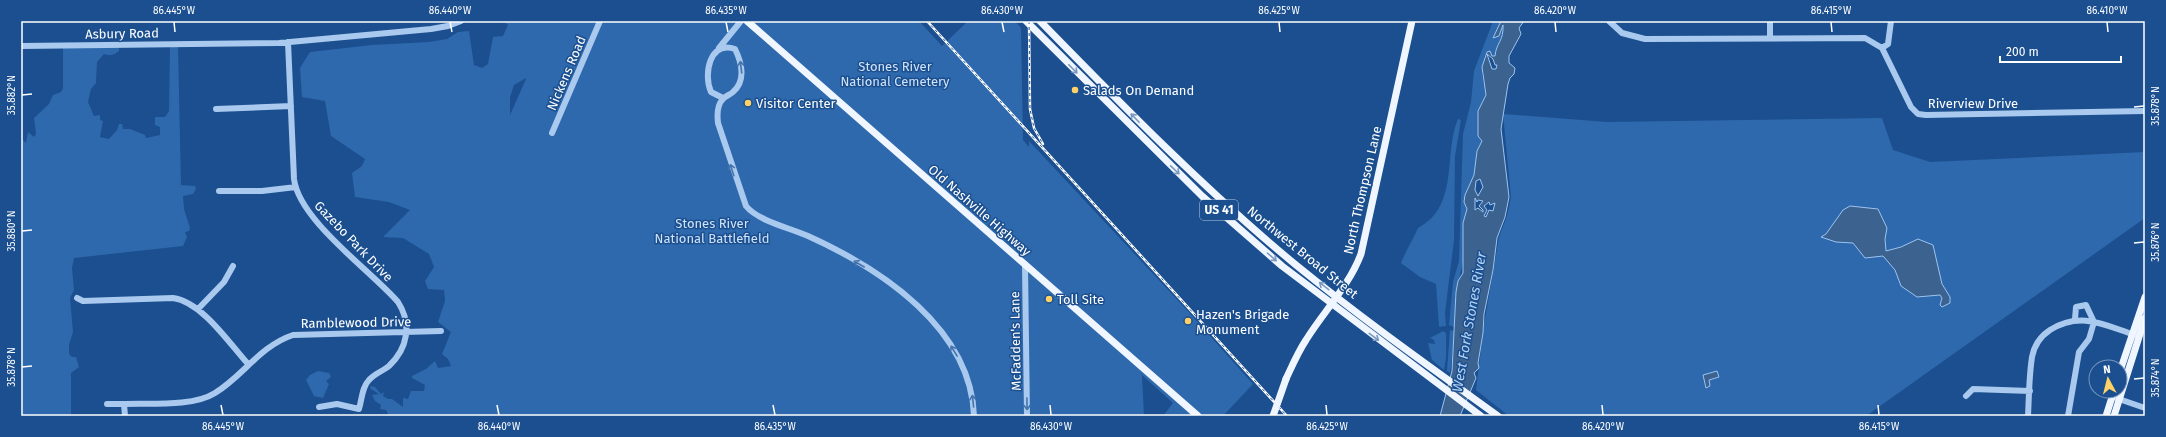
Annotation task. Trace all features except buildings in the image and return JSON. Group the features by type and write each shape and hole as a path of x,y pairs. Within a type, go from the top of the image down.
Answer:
{"main road":[{"name":"Old Nashville Highway","path":"747,21 1198,416"},
{"name":"Northwest Broad Street","path":"1026,21 1156,152 1202,196 1282,266 1479,415"},
{"name":"Northwest Broad Street","path":"1040,21 1123,106 1209,189 1240,216 1296,264 1337,296 1498,416"},
{"name":"North Thompson Lane","path":"1274,416 1286,379 1306,340 1353,273 1361,254 1412,21"},
{"path":"1062,57 1068,50"},
{"path":"1117,112 1123,106"},
{"path":"1156,152 1163,145"},
{"path":"1202,196 1209,189"},
{"path":"1234,224 1240,216"},
{"path":"2127,359 2145,297"},
{"path":"2125,359 2135,335 2145,318"},
{"path":"2106,416 2114,399"},
{"path":"2114,416 2115,399"}],"street":[{"name":"Asbury Road","path":"21,46 288,42 408,32 448,26 460,21"},
{"name":"Nickens Road","path":"552,133 600,21"},
{"path":"723,98 711,92 708,82 711,59 741,21"},
{"path":"1609,21 1622,33 1645,39 1865,38 1882,48 1888,44 1891,21"},
{"path":"1770,21 1770,38"},
{"path":"729,36 742,66 742,74 734,92 723,98 717,112 718,127 746,206 755,215 809,237 847,256 887,281 912,301 941,332 961,364 971,386 974,416"},
{"name":"Gazebo Park Drive","path":"288,42 296,187 310,214 398,302 405,316 407,332"},
{"path":"718,49 729,47 735,49"},
{"name":"Riverview Drive","path":"1882,48 1907,100 1918,114 1938,116 2145,111"},
{"path":"216,109 291,106"},
{"path":"219,191 262,191 296,187"},
{"path":"198,309 224,282 233,266"},
{"name":"McFadden's Lane","path":"1025,266 1027,416"},
{"path":"77,298 83,301 173,298 183,300 198,309 248,364"},
{"path":"2068,416 2079,352 2089,339 2094,322 2086,305 2076,307 2075,319"},
{"path":"2028,416 2032,357 2038,342 2047,332 2060,324 2075,319 2094,322 2135,335"},
{"name":"Ramblewood Drive","path":"108,404 186,402 202,399 219,390 273,344 292,335 441,331"},
{"path":"320,407 337,404 359,409 366,384 370,378 388,366 396,357 404,345 407,332"},
{"path":"1966,396 1973,389 2030,391"},
{"path":"2122,399 2145,408"},
{"path":"124,404 125,416"}],"green space":[{"name":"Stones River National Battlefield","path":"503,21 919,21 942,46 968,21 1015,21 1021,28 1023,140 1029,147 1029,141 1186,309 1253,384 1223,416 1163,416 1173,403 1142,375 1144,416 389,416 386,410 380,409 381,405 375,401 372,395 379,394 371,389 370,386 375,387 381,394 384,392 383,396 388,399 392,399 403,407 403,398 408,399 411,391 424,391 425,385 412,378 412,376 426,369 435,361 438,368 451,366 448,359 442,354 451,332 438,322 445,301 444,290 428,289 425,281 434,267 429,254 403,238 383,237 410,210 389,202 355,197 352,173 362,166 365,159 331,136 325,101 302,97 300,68 310,52 372,45 429,42 447,39 458,32 469,31 474,65 482,68 488,64 493,37 503,36 508,25","holes":["526,79 510,115 510,97 514,85"]},
{"path":"1493,21 1501,21 1494,36 1503,25 1503,38 1495,56 1492,56 1490,52 1485,55 1482,73 1486,95 1478,111 1478,135 1482,141 1477,151 1474,175 1464,202 1467,209 1463,223 1465,254 1456,292 1454,327 1449,325 1453,282 1459,261 1463,134 1471,102 1474,71"},
{"path":"119,47 119,51 111,55 104,54 97,62 96,83 91,89 88,102 94,116 100,115 100,120 103,121 100,137 109,139 117,130 119,124 122,124 123,129 130,129 145,135 146,138 160,135 160,127 155,125 155,117 165,117 169,111 170,47 178,47 181,185 195,186 196,189 193,194 183,196 184,209 190,228 189,231 185,232 187,237 183,246 74,258 72,268 74,290 70,298 73,332 69,345 69,354 72,357 76,357 79,367 71,373 71,416 21,416 21,138 26,143 28,132 34,137 36,134 34,118 49,104 53,95 61,92 63,88 63,48"},
{"path":"1503,114 1607,122 1882,118 1893,150 1930,162 2145,152 2145,218 1866,416 1509,416 1476,390 1484,325 1499,237 1507,216 1511,197"},
{"path":"1458,119 1461,120 1455,156 1454,240 1445,313 1446,326 1439,327 1436,284 1420,277 1401,263 1418,228 1431,218 1440,207 1445,193 1451,148"},
{"path":"1450,330 1454,331 1455,334 1450,373 1447,371"},
{"path":"1443,331 1446,333 1446,357 1444,370 1432,360 1428,343 1435,344 1434,340 1430,338"},
{"path":"318,371 329,373 331,377 326,381 329,384 323,398 314,396 306,380 310,375"}],"water":[{"name":"West Fork Stones River","path":"1501,21 1524,21 1519,28 1521,34 1509,56 1509,63 1515,68 1514,74 1510,78 1508,84 1501,129 1509,197 1505,217 1497,238 1493,270 1484,314 1483,333 1478,363 1479,368 1474,373 1476,378 1460,416 1440,416 1452,371 1456,292 1458,281 1463,273 1463,223 1467,209 1464,202 1465,195 1474,175 1477,151 1482,141 1478,136 1478,111 1486,95 1482,67 1487,52 1490,51 1492,56 1495,56 1502,35 1503,25 1499,36 1493,38","holes":["1487,54 1493,59 1495,65 1497,65 1496,69 1492,69","1480,179 1483,187 1478,196 1475,190 1476,181","1475,198 1477,202 1478,200 1483,201 1479,206 1483,212 1478,208 1475,210","1489,202 1490,205 1495,203 1493,211 1489,210 1486,217 1484,216 1487,210 1484,206"]},
{"path":"1850,206 1878,209 1887,228 1885,239 1886,251 1901,247 1918,239 1933,245 1942,284 1950,297 1950,303 1942,307 1940,305 1942,298 1940,295 1917,297 1901,286 1895,270 1883,256 1865,258 1853,243 1836,242 1821,237 1826,234 1843,210"},
{"path":"1717,371 1719,377 1709,380 1710,386 1706,388 1703,375"}],"railway":[{"path":"927,21 1287,416"},
{"path":"1029,21 1030,109 1034,128 1043,144"}],"place":[{"name":"Salads On Demand","path":"1075,90"},
{"name":"Visitor Center","path":"748,103"},
{"name":"Toll Site","path":"1049,299"},
{"name":"Hazen's Brigade Monument","path":"1188,321"}],"park label":[{"name":"Stones River National Cemetery","path":"895,74"}]}
